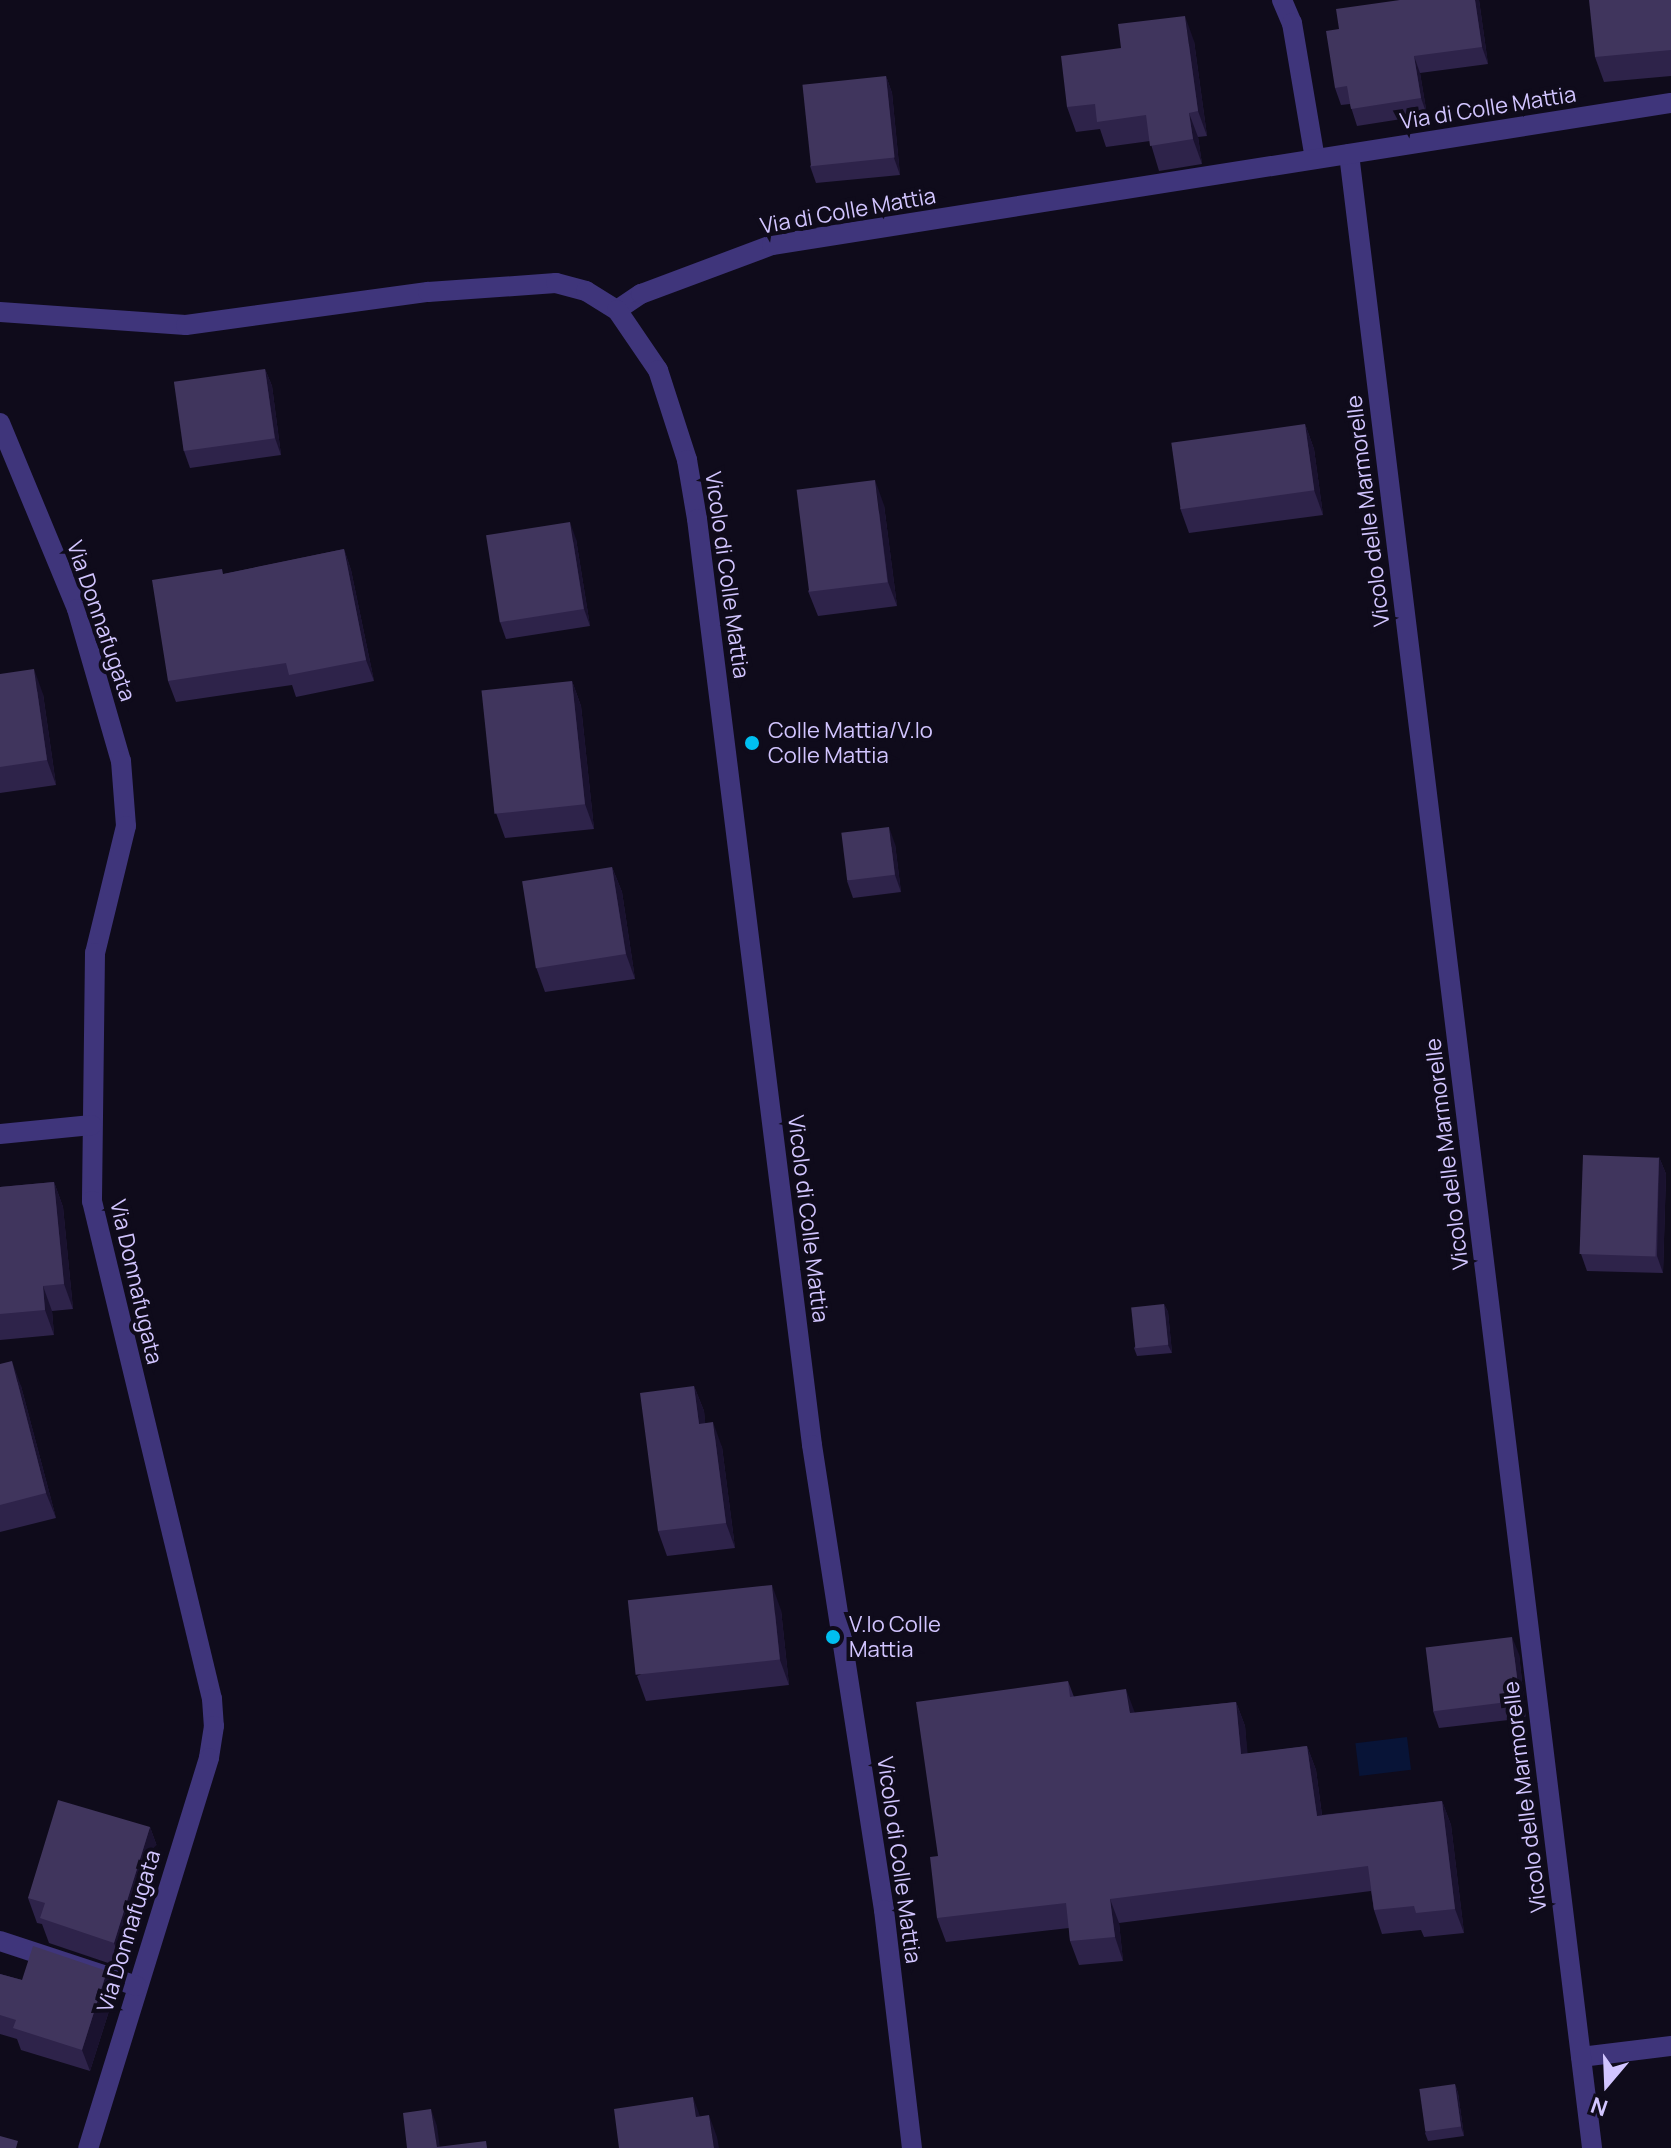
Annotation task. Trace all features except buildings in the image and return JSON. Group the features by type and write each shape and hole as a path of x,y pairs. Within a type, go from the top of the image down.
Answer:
{"street":[{"path":"1282,0 1292,23 1315,159"},
{"name":"Via di Colle Mattia","path":"617,310 641,294 772,245 1671,103"},
{"name":"Vicolo delle Marmorelle","path":"1349,154 1592,2148"},
{"path":"0,312 186,325 540,282 586,291 617,310"},
{"name":"Vicolo di Colle Mattia","path":"617,310 658,370 681,437 697,519 812,1445 884,1910 912,2148"},
{"name":"Via Donnafugata","path":"0,423 77,609 121,761 126,826 95,953 92,1201 213,1712 209,1758 88,2148"},
{"path":"0,1134 92,1125"},
{"path":"0,1941 137,1986"},
{"path":"1581,2057 1671,2046"}],"water":[{"path":"1407,1737 1411,1770 1359,1776 1355,1743"}],"place":[{"name":"Colle Mattia/V.lo Colle Mattia","path":"752,743"},
{"name":"V.lo Colle Mattia","path":"833,1637"}]}
